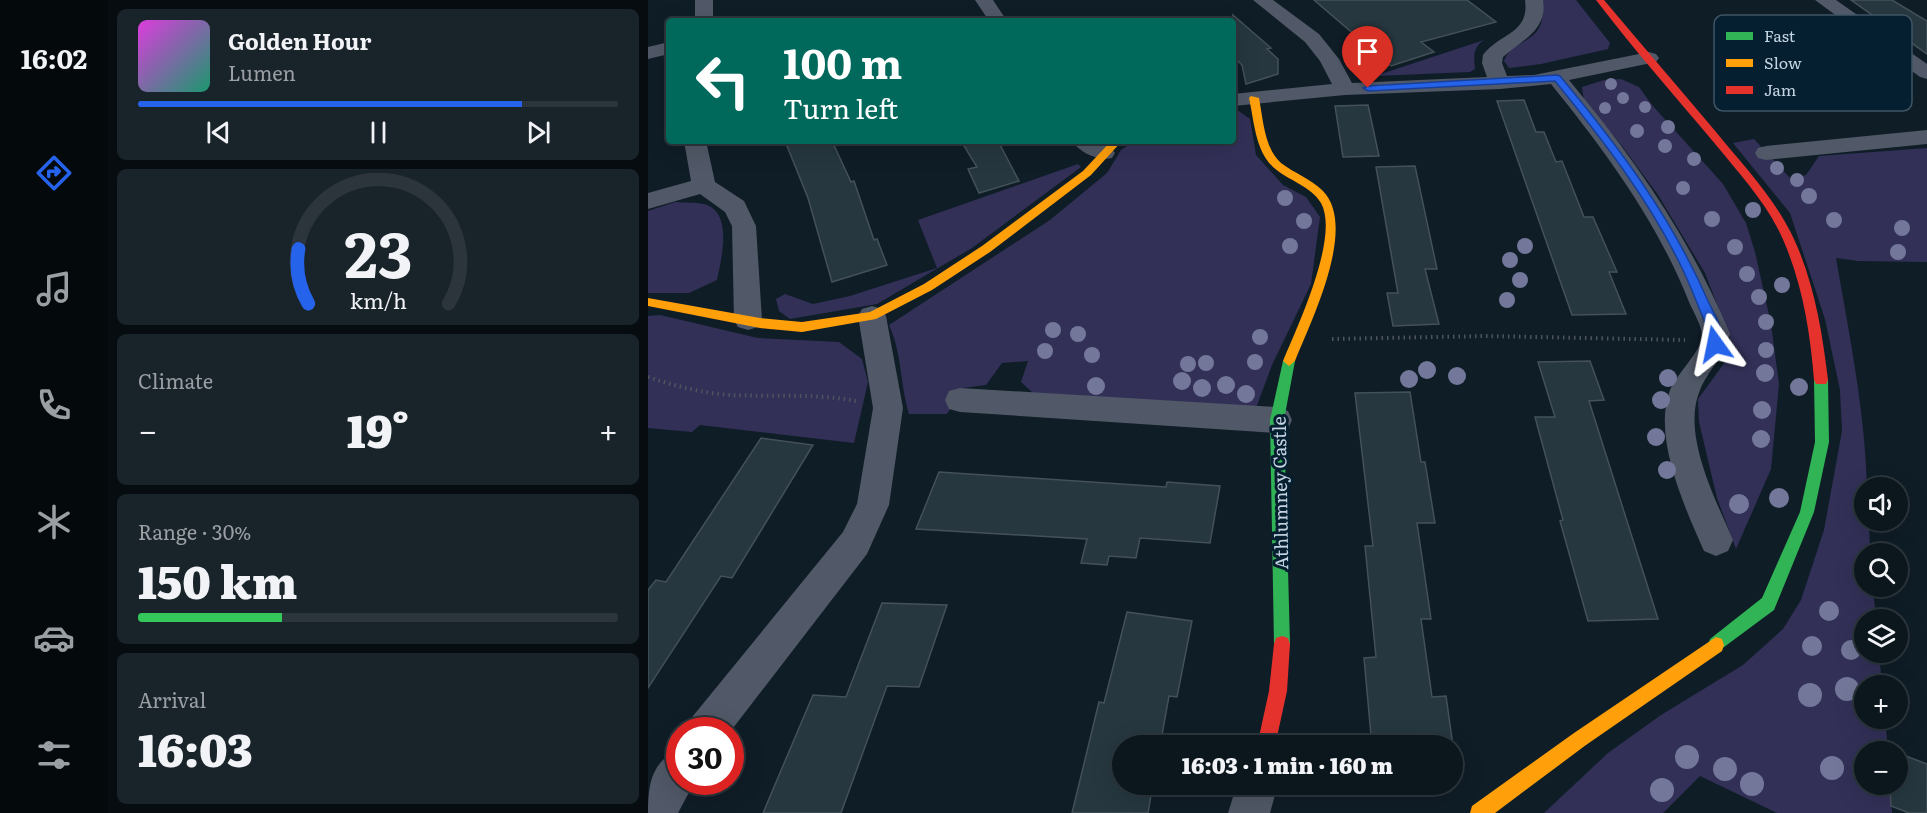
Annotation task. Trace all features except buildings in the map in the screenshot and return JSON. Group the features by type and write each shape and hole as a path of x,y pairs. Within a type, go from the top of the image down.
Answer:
{"street":[{"path":"984,0 996,18"},
{"path":"1262,0 1312,38 1329,59 1346,89"},
{"path":"1500,83 1492,63 1493,55 1531,25 1534,0"},
{"path":"1479,813 1580,739 1707,653 1768,604 1808,513 1822,442 1822,392 1818,346 1809,302 1791,245 1778,219 1751,181 1600,0"},
{"path":"1824,0 1845,15"},
{"path":"648,53 666,49"},
{"path":"1236,100 1346,89 1500,83 1557,78 1649,58"},
{"path":"1912,62 1927,73"},
{"path":"1557,78 1612,146 1655,210 1687,266 1716,334 1715,344 1685,390 1679,411 1680,435 1716,540"},
{"name":"Athlumney Castle","path":"1254,98 1265,148 1276,164 1318,192 1327,203 1332,225 1322,279 1290,358 1277,420 1283,626 1278,691 1268,735"},
{"path":"1766,153 1927,137"},
{"path":"696,144 704,185 735,207 744,226 748,320"},
{"path":"648,302 802,327 872,316 928,287 986,249 1087,173 1111,147"},
{"path":"648,201 704,185"},
{"path":"716,717 855,543 873,505 888,408 872,316"},
{"path":"960,400 1277,420"},
{"path":"655,813 666,794"},
{"path":"1249,813 1255,795"}],"path":[{"path":"1299,339 1485,336 1680,339 1715,344"},
{"path":"648,377 691,391 742,395 805,394 849,399 888,408"}],"shaded area":[{"path":"1541,0 1576,0 1610,43 1608,49 1541,64 1509,68 1504,61 1508,53 1535,33 1540,25"},
{"path":"1484,40 1476,50 1475,69 1470,72 1375,76"},
{"path":"1621,79 1639,87 1652,105 1723,184 1746,223 1755,252 1771,324 1779,384 1771,469 1736,549 1717,498 1699,422 1698,399 1728,358 1730,338 1705,273 1658,195 1622,146 1584,101 1582,87 1604,80"},
{"path":"1236,109 1250,119 1256,155 1283,185 1306,197 1320,217 1311,284 1272,365 1256,408 1033,393 1021,382 1028,361 1002,363 986,385 963,388 947,414 909,414 899,358 889,325 1050,220 1107,173 1121,150 1130,144 1236,144"},
{"path":"1754,139 1791,179 1806,175 1819,156 1927,148 1927,262 1858,261 1836,258 1856,372 1866,458 1867,477 1854,477 1854,531 1869,531 1870,543 1854,543 1854,597 1874,597 1875,609 1854,609 1854,663 1880,663 1881,675 1854,675 1854,729 1886,729 1887,741 1854,741 1854,795 1891,795 1892,813 1777,813 1700,776 1663,813 1544,813 1608,753 1661,715 1743,665 1783,629 1801,600 1824,530 1842,431 1840,390 1825,319 1790,213 1733,143"},
{"path":"1078,164 1081,167 972,248 877,304 790,319 779,311 776,299 785,294 813,304 850,296 937,268 918,220"},
{"path":"675,202 704,204 719,216 723,249 717,280 689,293 648,293 648,211"},
{"path":"660,315 758,338 839,342 862,359 868,382 854,443 700,425 692,432 648,428 648,316"}],"traffic: fast":[{"path":"1282,644 1277,420 1289,361"},
{"path":"1716,645 1768,604 1807,512 1822,442 1821,380"}],"traffic: slow":[{"path":"1254,98 1265,148 1276,164 1318,192 1327,203 1332,225 1322,279 1289,361"},
{"path":"648,302 760,323 802,327 872,316 928,287 986,249 1087,173 1114,144"},
{"path":"1479,813 1580,739 1716,645"}],"traffic: jam":[{"path":"1600,0 1745,173 1776,216 1791,246 1807,295 1821,380"},
{"path":"1268,735 1278,691 1282,644"}],"route":[{"path":"1368,88 1500,83 1557,78 1612,146 1655,210 1687,266 1716,334 1715,344"}]}
